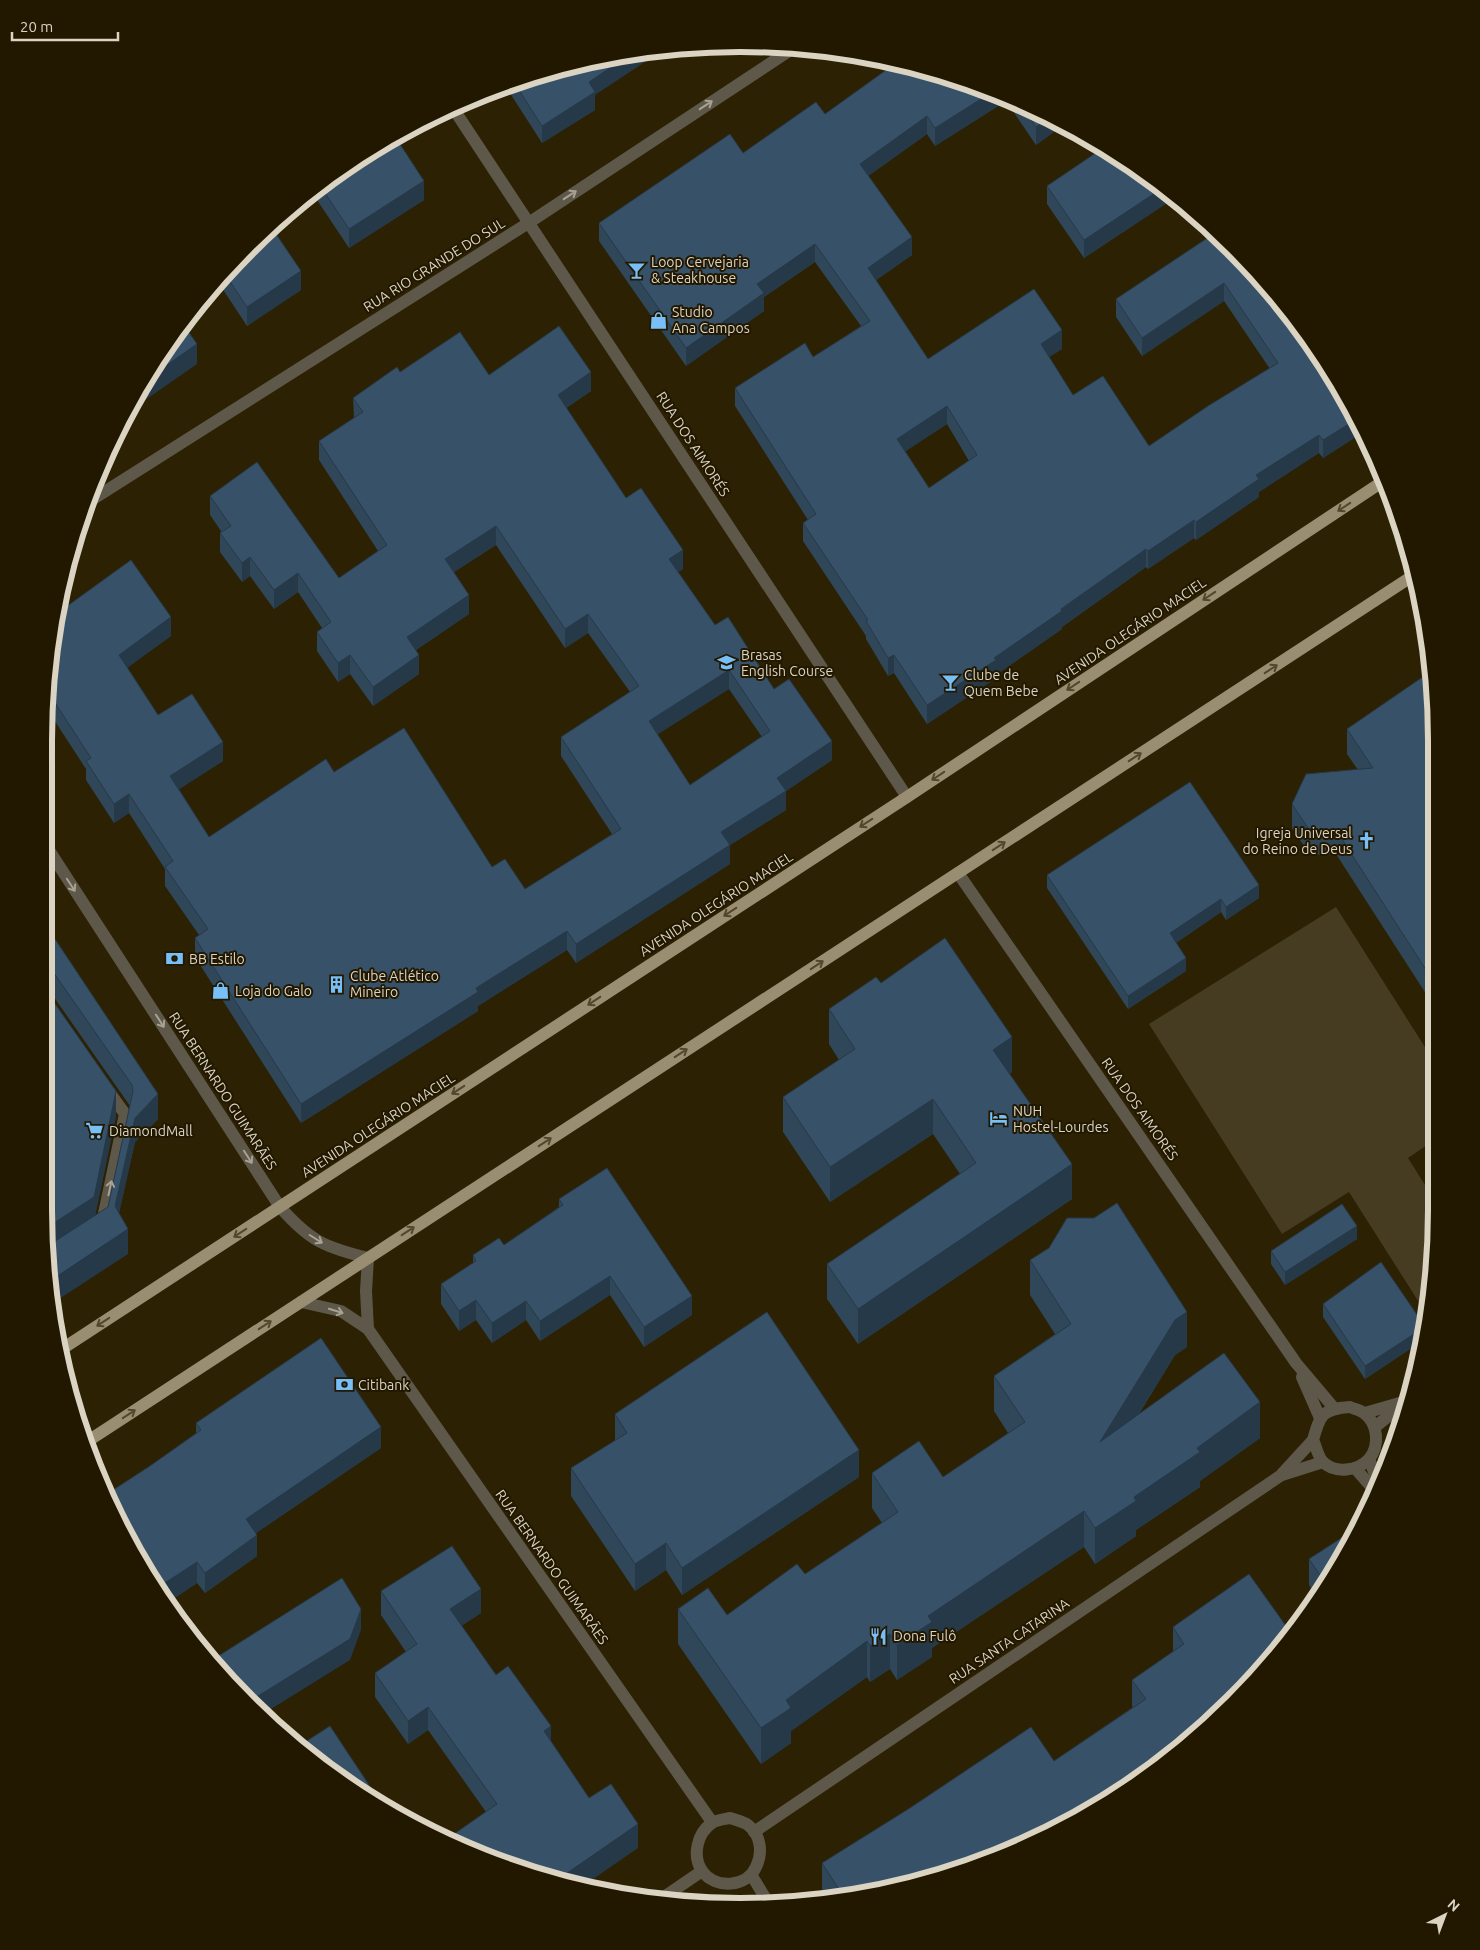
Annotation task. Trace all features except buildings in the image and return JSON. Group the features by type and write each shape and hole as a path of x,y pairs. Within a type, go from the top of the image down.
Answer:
{"main road":[{"name":"AVENIDA OLEGÁRIO MACIEL","path":"66,1346 907,797 1378,485"},
{"path":"92,1438 1408,579"}],"street":[{"name":"RUA RIO GRANDE DO SUL","path":"98,496 530,222 784,54"},
{"name":"RUA DOS AIMORÉS","path":"457,114 530,222 907,797"},
{"name":"RUA BERNARDO GUIMARÃES","path":"52,855 280,1207 297,1225 317,1241 340,1251 368,1258"},
{"name":"RUA DOS AIMORÉS","path":"958,873 1296,1363 1334,1408"},
{"path":"94,1232 102,1227 125,1114 98,1076"},
{"path":"368,1258 366,1291 368,1329"},
{"name":"RUA BERNARDO GUIMARÃES","path":"301,1302 341,1311 368,1329 712,1822"},
{"name":"RUA DOS AIMORÉS","path":"1296,1363 1320,1418"},
{"path":"1365,1414 1399,1405"},
{"path":"1350,1407 1365,1414 1374,1427 1376,1444 1369,1459 1355,1468 1338,1470 1323,1462 1313,1440 1320,1418 1334,1408 1350,1407"},
{"path":"1374,1427 1398,1408"},
{"name":"RUA SANTA CATARINA","path":"754,1832 1280,1476 1313,1440"},
{"path":"1369,1459 1375,1473"},
{"name":"RUA SANTA CATARINA","path":"1280,1476 1323,1462"},
{"path":"1355,1468 1370,1484"},
{"path":"730,1818 748,1824 754,1832 759,1839 760,1858 752,1876 736,1884 718,1882 702,1871 696,1854 700,1836 712,1822 730,1818"},
{"path":"669,1894 702,1871"},
{"path":"752,1876 765,1897"}],"shaded area":[{"path":"1336,907 1428,1052 1428,1144 1408,1158 1428,1190 1426,1255 1421,1306 1349,1192 1282,1234 1149,1024"}],"place":[{"name":"Loop Cervejaria & Steakhouse","path":"637,270"},
{"name":"Studio Ana Campos","path":"658,320"},
{"name":"Brasas English Course","path":"727,663"},
{"name":"Clube de Quem Bebe","path":"950,683"},
{"name":"Igreja Universal do Reino de Deus","path":"1366,841"},
{"name":"BB Estilo","path":"175,959"},
{"name":"Clube Atlético Mineiro","path":"336,984"},
{"name":"Loja do Galo","path":"221,991"},
{"name":"NUH Hostel-Lourdes","path":"999,1119"},
{"name":"DiamondMall","path":"95,1131"},
{"name":"Citibank","path":"344,1385"},
{"name":"Dona Fulô","path":"879,1636"}]}
